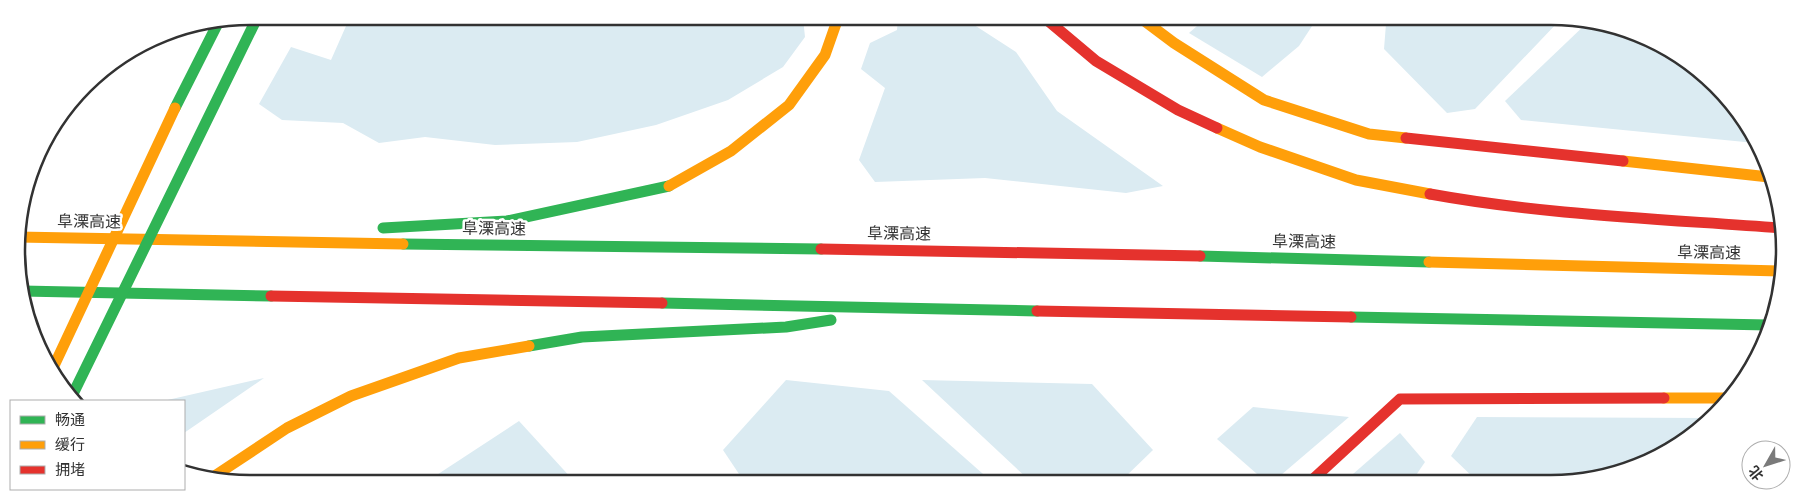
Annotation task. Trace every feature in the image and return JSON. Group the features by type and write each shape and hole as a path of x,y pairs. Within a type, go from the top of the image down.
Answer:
{"main road":[{"path":"75,391 254,25"},
{"path":"376,229 507,221 665,188 731,151 789,105 825,55 836,25"},
{"path":"1053,25 1096,62 1178,110 1260,147 1356,180 1463,200 1775,228"},
{"path":"1150,25 1264,100 1369,134 1763,176"},
{"path":"55,363 172,114 216,28"},
{"path":"268,242 356,232"},
{"name":"阜溧高速","path":"25,236 268,242 1043,252 1775,271"},
{"path":"29,291 1763,325"},
{"path":"219,473 287,428 351,396 460,358 582,337 786,327 905,309"},
{"path":"1318,475 1400,399 1720,398"}],"shaded area":[{"path":"346,25 804,25 805,37 783,67 728,100 656,125 577,142 495,145 425,137 379,143 343,123 282,120 259,104 291,47 331,60"},
{"path":"897,25 974,25 1016,52 1057,111 1163,186 1126,193 985,178 875,182 859,160 885,88 861,69 870,43 897,30"},
{"path":"1198,25 1313,25 1299,46 1262,77 1189,33"},
{"path":"1386,25 1555,25 1475,109 1447,113 1384,49"},
{"path":"1582,27 1595,29 1651,48 1688,71 1730,113 1749,142 1521,120 1505,101"},
{"path":"264,378 185,432 185,400 167,400"},
{"path":"786,380 889,391 984,475 740,475 723,450"},
{"path":"922,380 1092,384 1153,450 1127,475 1024,475"},
{"path":"1253,407 1349,417 1281,475 1258,475 1217,439"},
{"path":"1477,417 1700,418 1688,429 1651,452 1595,471 1566,475 1471,475 1451,456"},
{"path":"519,421 568,475 437,475"},
{"path":"1400,433 1425,462 1416,475 1352,475"}],"traffic: fast":[{"path":"75,391 254,25"},
{"path":"175,108 216,28"},
{"path":"383,228 507,221 669,186"},
{"path":"403,244 821,249"},
{"path":"1200,256 1429,262"},
{"path":"29,291 271,296"},
{"path":"662,303 1037,311"},
{"path":"1351,317 1763,325"},
{"path":"529,346 582,337 786,327 831,320"}],"traffic: slow":[{"path":"669,186 731,151 789,105 825,55 836,25"},
{"path":"1150,25 1174,43 1264,100 1369,134 1406,138"},
{"path":"55,363 175,108"},
{"path":"1217,128 1260,147 1356,180 1430,194"},
{"path":"1623,161 1763,176"},
{"path":"25,237 403,244"},
{"path":"1429,262 1775,271"},
{"path":"219,473 287,428 351,396 459,358 529,346"},
{"path":"1664,398 1720,398"}],"traffic: jam":[{"path":"1053,25 1096,61 1178,110 1217,128"},
{"path":"1406,138 1623,161"},
{"path":"1430,194 1560,212 1775,228"},
{"path":"821,249 1200,256"},
{"path":"271,296 662,303"},
{"path":"1037,311 1351,317"},
{"path":"1318,475 1400,399 1664,398"}]}
